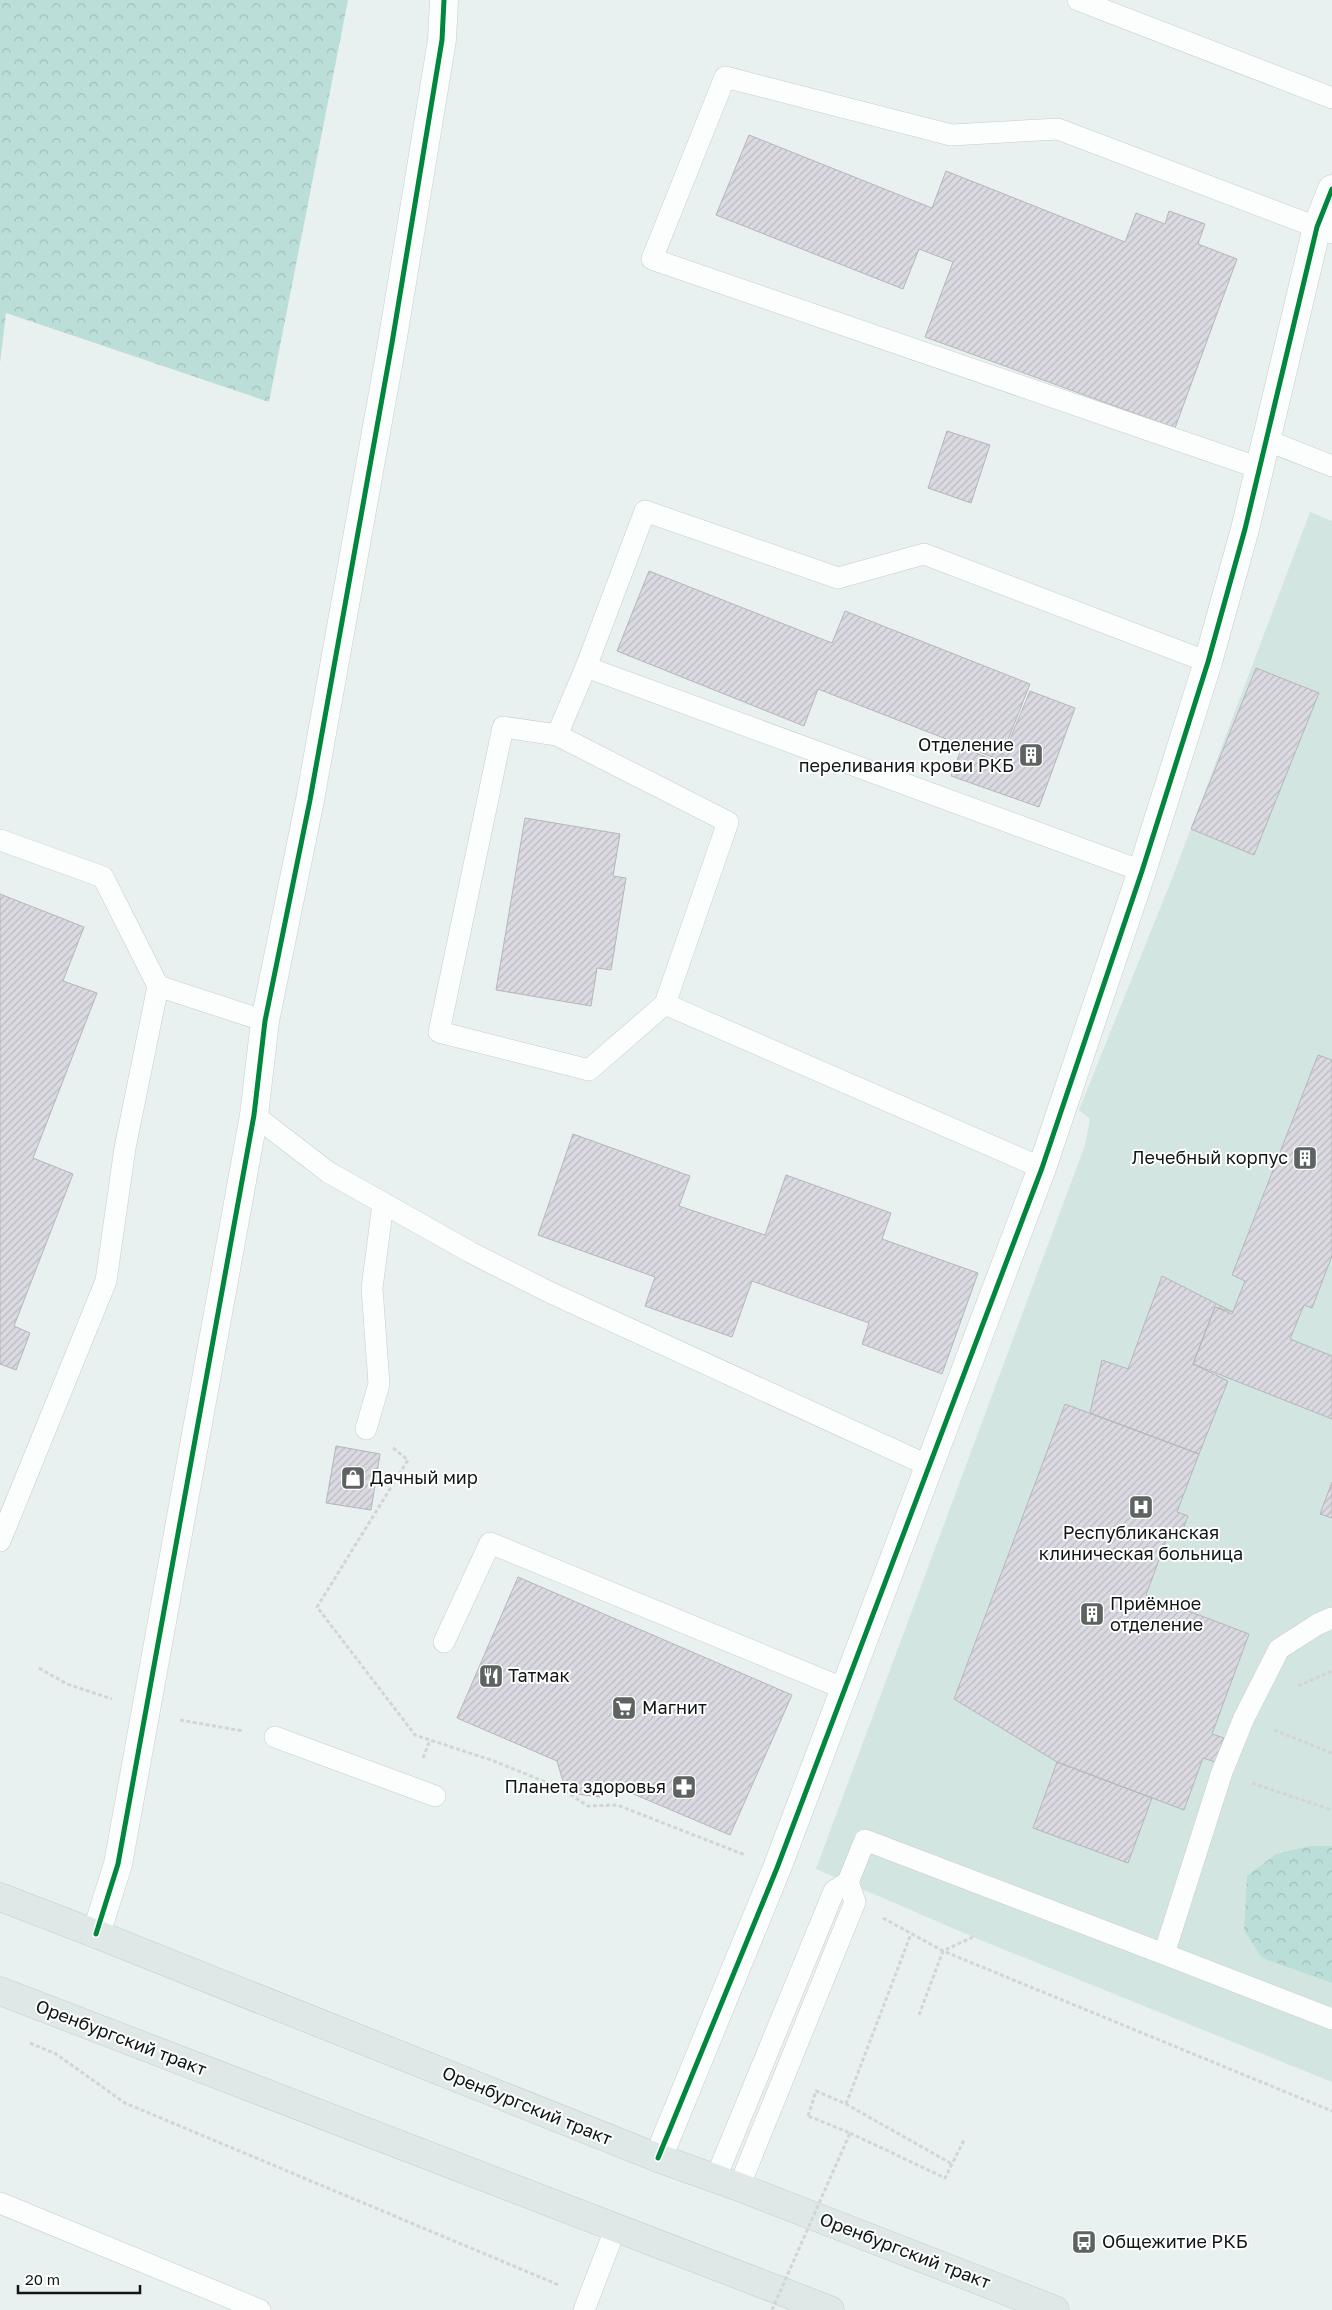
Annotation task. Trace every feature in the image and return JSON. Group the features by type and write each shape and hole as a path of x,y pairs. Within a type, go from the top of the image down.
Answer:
{"main road":[{"name":"Оренбургский тракт","path":"0,1897 658,2158 1055,2310"},
{"name":"Оренбургский тракт","path":"0,1991 830,2310"}],"street":[{"path":"96,1934 118,1864 254,1114 265,1021 310,800 392,344 442,40 444,0"},
{"path":"658,2158 777,1868 1042,1168 1142,871 1208,662 1245,529 1266,440 1325,230 1332,190"}],"lane":[{"path":"1078,0 1332,98"},
{"path":"1259,468 652,259 725,77 951,135 1058,129 1325,230"},
{"path":"1266,440 1332,466"},
{"path":"557,735 586,667 645,511 838,578 924,554 1208,662"},
{"path":"586,667 1142,871"},
{"path":"503,727 557,735 728,822 665,1004 589,1070 439,1032 503,727"},
{"path":"0,840 103,877 158,986 125,1148 106,1281 0,1542"},
{"path":"158,986 265,1021"},
{"path":"665,1004 1042,1168"},
{"path":"254,1114 328,1172 426,1229 549,1292 929,1466"},
{"path":"366,1429 380,1384 372,1288 384,1204"},
{"path":"444,1642 490,1543 845,1688"},
{"path":"1164,1954 1222,1772 1244,1718 1279,1649 1318,1624 1332,1618"},
{"path":"275,1737 435,1796"},
{"path":"727,2184 834,1890 848,1882 865,1840 1332,2019"},
{"path":"727,2184 855,1902 848,1882"},
{"path":"0,2202 260,2310"},
{"path":"584,2310 616,2227"}],"path":[{"path":"366,1429 408,1460 317,1607 415,1735 494,1761 560,1788 588,1806 617,1805 777,1868"},
{"path":"1244,1718 1332,1753"},
{"path":"1222,1772 1332,1810"},
{"path":"855,1902 943,1951 1332,2112"},
{"path":"846,2104 911,1934"},
{"path":"919,2015 943,1951 973,1937"},
{"path":"24,2041 56,2054 125,2102 562,2286"},
{"path":"952,2164 846,2104 816,2091 808,2116 850,2133 945,2178 952,2164 964,2140"},
{"path":"772,2310 850,2133"}],"shaded area":[{"name":"Республиканская клиническая больница","path":"1310,512 1332,521 1332,2082 973,1937 816,1869 1085,1145 1090,1119 1079,1110 1173,876"}],"green space":[{"path":"0,0 348,0 269,402 6,313 0,363"},
{"path":"1310,1846 1332,1846 1332,1983 1262,1958 1244,1930 1247,1876 1276,1854"}],"building":[{"path":"749,135 932,208 946,171 1125,242 1136,213 1165,224 1169,211 1205,224 1198,244 1237,259 1175,428 925,337 953,262 919,249 903,289 716,215"},
{"path":"947,431 990,445 971,503 928,488"},
{"path":"649,571 832,643 845,611 1030,684 1000,760 818,689 804,726 617,651"},
{"path":"1256,668 1319,693 1254,855 1191,829"},
{"name":"Отделение переливания крови РКБ","path":"1030,691 1075,708 1039,807 951,776 962,747 1000,763"},
{"path":"525,818 620,834 613,876 626,878 611,970 597,968 591,1006 496,990"},
{"path":"0,894 84,927 63,981 97,993 33,1158 73,1174 14,1326 30,1333 16,1370 0,1364"},
{"name":"Лечебный корпус","path":"1318,1055 1332,1060 1332,1256 1312,1308 1304,1305 1290,1339 1332,1356 1332,1419 1193,1364 1215,1307 1232,1314 1245,1281 1232,1275"},
{"path":"573,1134 690,1176 679,1206 765,1235 786,1175 891,1213 882,1239 978,1273 942,1374 862,1344 869,1323 752,1281 732,1337 645,1306 655,1277 538,1235"},
{"path":"1162,1276 1233,1312 1215,1307 1193,1364 1228,1381 1199,1454 1090,1413 1102,1360 1128,1369"},
{"name":"Приёмное отделение","path":"1065,1404 1199,1454 1177,1512 1188,1516 1179,1540 1168,1535 1146,1595 1249,1634 1212,1734 1224,1738 1220,1749 1215,1762 1203,1758 1184,1810 1057,1762 954,1699"},
{"name":"Дачный мир","path":"336,1446 380,1454 371,1510 326,1503"},
{"path":"1332,1482 1332,1518 1320,1514"},
{"path":"518,1577 792,1695 730,1835 617,1787 599,1797 577,1794 563,1781 557,1761 457,1718"},
{"path":"1057,1762 1152,1798 1128,1863 1033,1828"}],"cycle path":[{"path":"96,1934 118,1864 254,1115 265,1021 310,800 392,343 442,40 444,0"},
{"path":"658,2158 777,1868 1042,1168 1142,871 1208,662 1245,529 1317,227 1332,189"}],"place":[{"name":"Отделение переливания крови РКБ","path":"1031,755"},
{"name":"Лечебный корпус","path":"1305,1158"},
{"name":"Дачный мир","path":"353,1478"},
{"name":"Республиканская клиническая больница","path":"1141,1507"},
{"name":"Приёмное отделение","path":"1092,1614"},
{"name":"Татмак","path":"491,1676"},
{"name":"Магнит","path":"624,1708"},
{"name":"Планета здоровья","path":"684,1787"},
{"name":"Общежитие РКБ","path":"1084,2242"}]}
